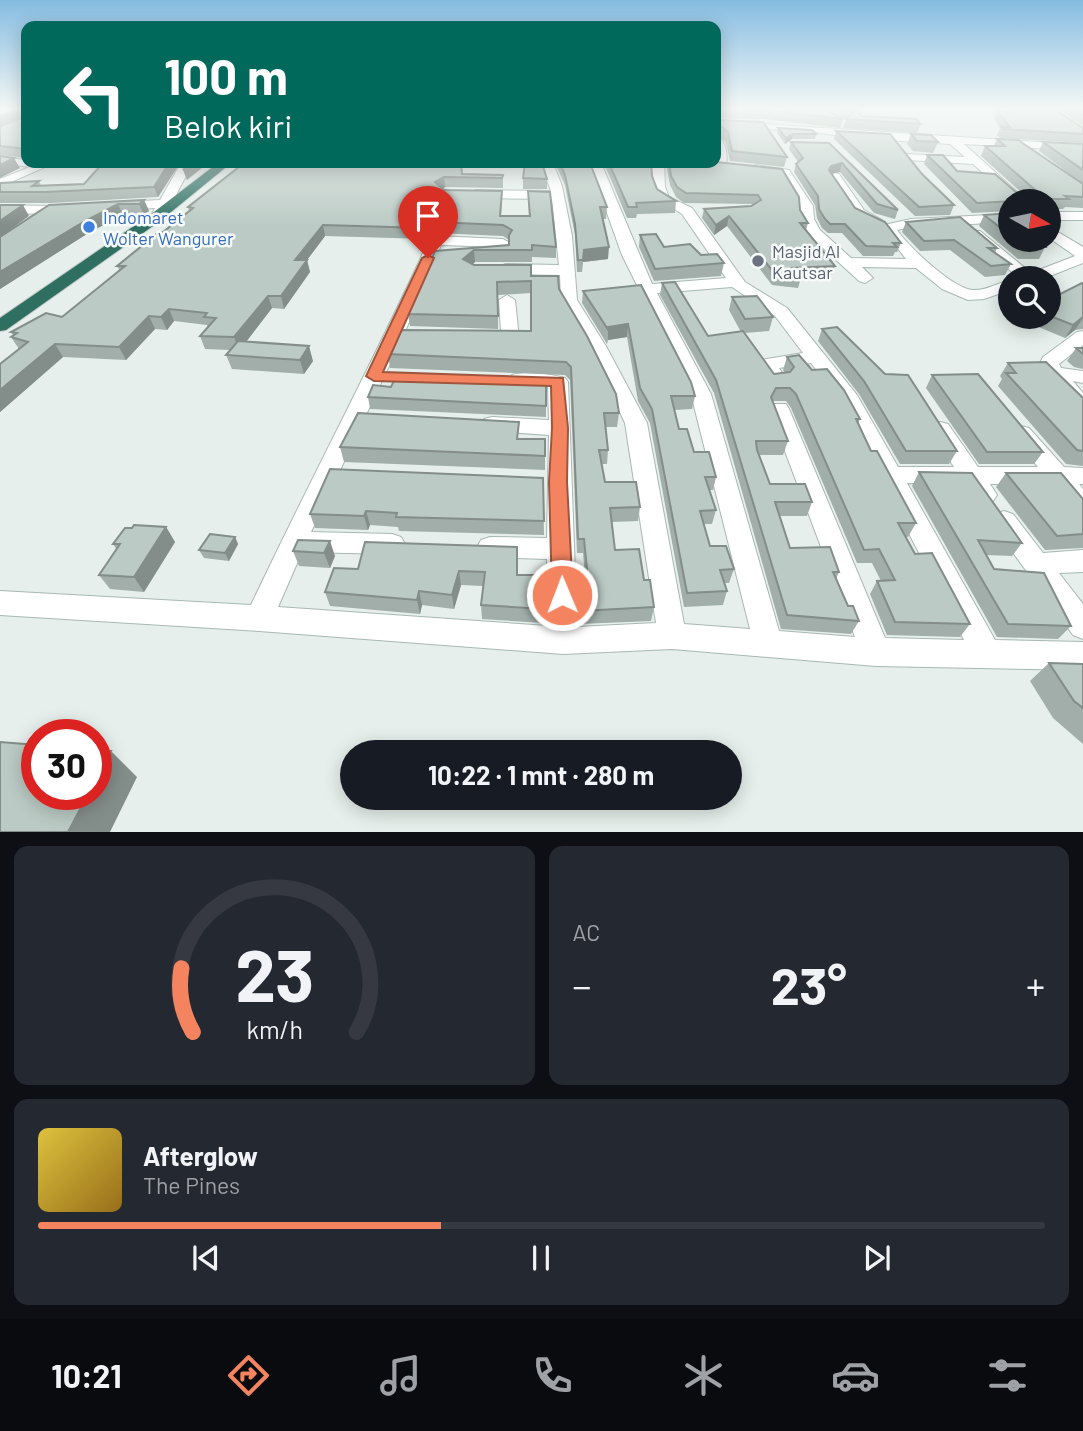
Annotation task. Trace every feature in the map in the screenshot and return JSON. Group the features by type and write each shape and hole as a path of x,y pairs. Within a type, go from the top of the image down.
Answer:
{"highway":[{"path":"0,326 218,168"}],"street":[{"path":"900,148 916,167"},
{"path":"960,148 1007,189"},
{"path":"1022,148 1039,160"},
{"path":"721,152 732,167"},
{"path":"785,156 792,166"},
{"path":"907,157 974,160"},
{"path":"0,160 21,162"},
{"path":"721,166 785,173 806,206 807,219 814,232 865,278"},
{"path":"0,184 37,168"},
{"path":"116,218 162,207 184,168"},
{"path":"549,168 558,195 565,236 569,300 603,357 636,423 672,636"},
{"path":"597,168 646,289 701,394 768,643"},
{"path":"658,168 659,187 664,198 694,212 735,282 778,309 850,400 986,652"},
{"path":"835,177 859,214 889,227 899,242 950,287 967,295 982,295 998,289"},
{"path":"460,194 558,195"},
{"path":"101,203 162,207"},
{"path":"0,209 58,210 34,222"},
{"path":"889,227 906,219 961,216 998,218"},
{"path":"961,216 1017,266"},
{"path":"1061,216 1083,216"},
{"path":"259,618 292,541 395,334 436,240 503,243"},
{"path":"1061,240 1083,256"},
{"path":"1059,266 1083,256"},
{"path":"846,262 923,264"},
{"path":"487,270 566,270"},
{"path":"646,289 735,282"},
{"path":"471,336 510,338 507,300"},
{"path":"395,334 421,334"},
{"path":"1083,336 1049,362 1052,372 1083,406"},
{"path":"777,380 767,364 817,357"},
{"path":"1052,372 1083,377"},
{"path":"374,376 401,377"},
{"path":"497,379 558,382 558,482 564,641"},
{"path":"779,409 876,652"},
{"path":"927,410 972,476 1083,626"},
{"path":"353,417 380,418"},
{"path":"1011,420 1083,505"},
{"path":"477,423 560,428"},
{"path":"325,472 352,473"},
{"path":"890,475 1083,475"},
{"path":"530,481 558,482"},
{"path":"292,541 413,545"},
{"path":"467,546 561,548"},
{"path":"1037,564 1083,561"},
{"path":"0,603 259,618 564,641 672,636 876,652 986,652 1083,656"}],"building":[{"path":"731,148 781,148 787,157 732,151"},
{"path":"795,148 834,148 898,210 877,204 842,163 831,166 829,170 855,208 885,222 901,243 893,243 897,247 866,246 845,224 830,224 819,209 818,196 796,164 803,158"},
{"path":"854,148 901,148 922,174 954,205 919,207"},
{"path":"987,148 1030,148 1083,184 1083,197 1065,196 1069,199 1061,199 1061,189 1034,189"},
{"path":"1051,148 1083,148 1083,170"},
{"path":"927,155 943,155 957,171 995,174 1012,189 998,189 998,202 977,203"},
{"path":"0,156 14,158 0,165"},
{"path":"721,163 782,169 799,197 800,210 808,223 800,223 835,266 793,268 802,277 775,274 729,216 716,225 704,209 751,206 761,200 758,195 686,193 677,187 670,168 721,168"},
{"path":"98,168 166,168 154,187 0,192 0,183 39,181 32,186 84,184"},
{"path":"238,168 461,168 462,174 503,175 502,178 444,177 435,182 444,190 502,191 500,216 530,216 528,191 550,192 556,247 532,245 532,250 474,250 463,259 474,265 531,265 531,276 558,276 559,289 587,336 616,394 619,413 604,413 608,450 599,450 605,482 636,482 640,507 610,508 615,550 639,549 644,580 650,580 654,607 580,611 579,579 588,580 584,539 578,539 571,367 566,362 388,354 400,330 531,331 531,281 497,282 498,316 408,314 435,251 509,245 512,230 503,225 435,222 425,228 323,225 295,260 307,260 281,296 268,296 234,337 200,336 216,318 204,317 207,313 169,309 161,317 149,316 119,347 55,344 0,390 0,364 28,342 11,337 17,333 11,332 46,313 62,317 125,266 117,266 193,208 188,207"},
{"path":"524,168 544,168 547,179 523,178"},
{"path":"562,168 592,168 607,207 600,207 609,247 584,250 583,260 578,260 575,224"},
{"path":"611,168 651,168 657,189 676,201 636,203 637,207 628,207"},
{"path":"144,200 139,204 118,204 0,272 0,237 49,205"},
{"path":"0,205 23,205 0,221"},
{"path":"998,214 998,226 984,215"},
{"path":"960,217 997,248 988,248 1011,264 991,266 954,240 924,241 906,222"},
{"path":"656,234 664,247 690,244 701,255 717,254 724,263 655,269 640,235"},
{"path":"675,282 708,336 743,331 774,374 790,372 794,367 787,357 799,355 812,370 827,369 844,390 860,419 856,419 871,451 877,451 916,523 898,523 915,554 932,553 970,624 895,622 877,581 895,580 879,549 864,550 796,394 790,388 776,388 771,397 788,441 756,441 757,450 770,484 805,484 812,502 775,502 790,548 830,547 839,572 833,572 848,606 853,606 859,621 787,615 716,380 662,283"},
{"path":"1083,283 1083,317 1073,325 1061,320 1061,294"},
{"path":"641,285 691,382 695,396 671,396 679,429 687,429 694,452 709,452 716,477 705,477 716,510 700,511 710,546 726,546 734,569 720,570 727,591 687,593 652,409 640,388 628,324 608,327 609,331 583,291"},
{"path":"757,296 773,317 745,319 732,297"},
{"path":"837,327 885,374 908,375 957,451 906,451 864,381 822,329"},
{"path":"238,341 309,346 300,360 226,355"},
{"path":"1046,362 1083,398 1083,451 1077,450 1006,373 1016,373 1008,363"},
{"path":"397,374 546,379 546,406 368,397 373,385 391,387"},
{"path":"978,374 1043,452 987,452 932,375"},
{"path":"358,413 519,422 517,439 545,439 545,456 340,447"},
{"path":"330,469 543,478 544,521 396,517 397,513 366,511 364,516 310,514"},
{"path":"919,472 972,473 1022,543 978,540 994,569 1044,573 1071,626 1008,624"},
{"path":"1006,473 1061,473 1083,499 1083,534 1057,536"},
{"path":"134,525 166,527 134,577 99,575 120,544 113,544 125,528 132,528"},
{"path":"210,534 235,537 225,553 199,550"},
{"path":"298,540 330,541 324,553 293,551"},
{"path":"365,542 517,547 517,575 544,575 543,609 481,605 485,572 459,571 452,595 419,591 417,600 325,592 334,568 358,569"},
{"path":"1049,663 1083,664 1083,708 1074,701"},
{"path":"0,742 21,744 21,810 80,810 68,832 0,832"}],"place":[{"name":"Indomaret Wolter Wangurer","path":"89,227"},
{"name":"Masjid Al Kautsar","path":"758,261"}],"route":[{"path":"428,258 424,272 374,376 558,382 562,595"}]}
